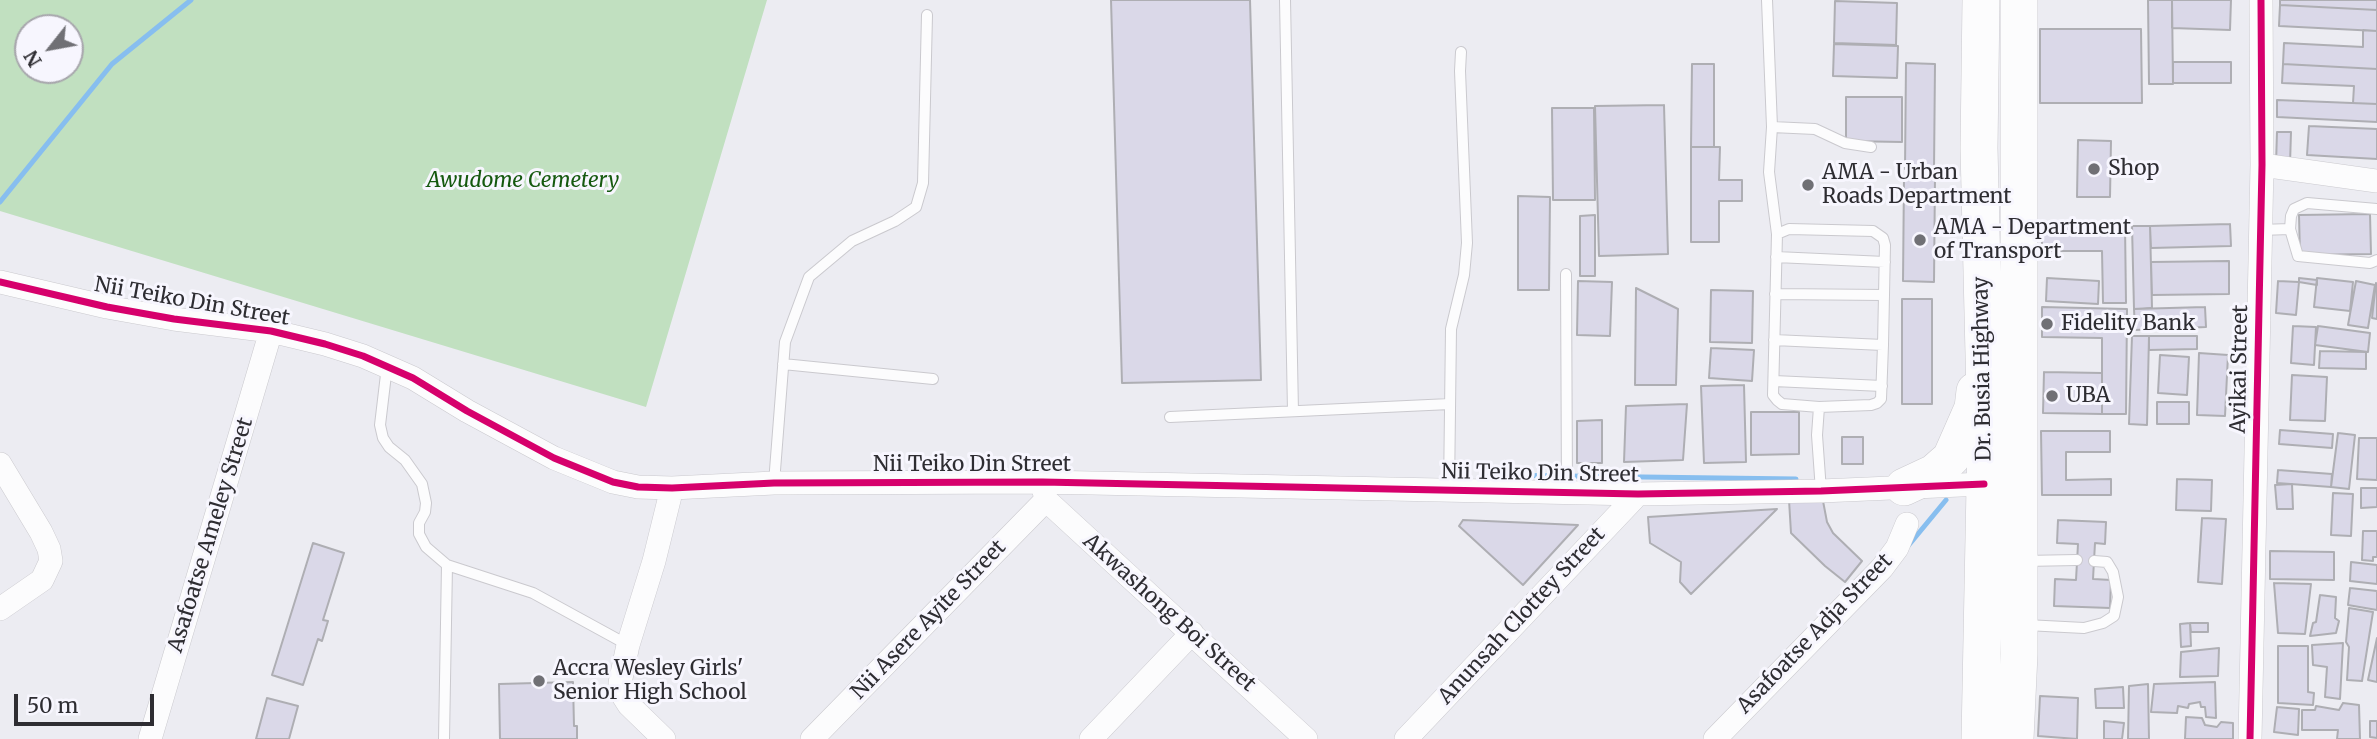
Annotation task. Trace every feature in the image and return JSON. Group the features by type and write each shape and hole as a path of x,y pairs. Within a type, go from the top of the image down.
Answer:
{"highway":[{"name":"Dr. Busia Highway","path":"1980,739 1986,437 1979,148 1981,0"},
{"name":"Dr. Busia Highway","path":"2015,726 2020,561 2019,0"},
{"path":"1903,487 1934,473 1951,457 1973,408 1983,349"},
{"path":"2015,726 2004,627 2000,517 2006,473 2019,461"}],"street":[{"name":"Ayikai Street","path":"2250,739 2262,165 2261,0"},
{"path":"2262,165 2377,181"},
{"name":"Nii Teiko Din Street","path":"0,282 174,319 271,331 325,344 388,365 554,458 614,482 638,486 672,488 774,482 1044,491 1638,494 1821,491 1984,484"},
{"name":"Asafoatse Ameley Street","path":"150,739 271,331"},
{"path":"0,464 41,532 51,561 42,580 0,609"},
{"path":"664,739 629,705 622,694 621,672 654,561 672,488"},
{"name":"Akwashong Boi Street","path":"1044,491 1306,739"},
{"name":"Nii Asere Ayite Street","path":"812,739 1044,491"},
{"name":"Anunsah Clottey Street","path":"1406,739 1638,494"},
{"name":"Asafoatse Adja Street","path":"1715,739 1882,568 1897,548 1907,524"},
{"path":"1091,739 1192,633"}],"lane":[{"path":"1285,0 1293,411"},
{"path":"1767,0 1772,127 1769,172 1777,234 1773,395 1782,404 1819,407 1871,405 1881,399 1882,386 1885,262 1883,238 1873,231 1789,229 1777,234"},
{"path":"774,482 785,342 809,277 852,242 895,221 916,207 923,184 928,15"},
{"path":"1449,491 1451,329 1464,275 1466,243 1461,52"},
{"path":"1772,127 1815,129 1845,143 1871,147"},
{"path":"2377,209 2307,203 2294,209 2290,229 2298,256 2370,263 2377,260"},
{"path":"2260,230 2290,229"},
{"path":"1776,257 1885,262"},
{"path":"1566,274 1567,492"},
{"path":"1775,294 1884,295"},
{"path":"1774,340 1884,345"},
{"path":"783,364 933,379"},
{"path":"388,365 380,425 383,439 405,460 422,484 426,503 419,523 419,534 426,547 447,565 533,593 628,645"},
{"path":"1774,381 1882,386"},
{"path":"1170,417 1450,404"},
{"path":"1819,407 1817,435 1821,491"},
{"path":"2020,561 2077,560"},
{"path":"2019,625 2084,628 2103,623 2114,616 2118,597 2113,572 2107,562 2094,561"},
{"path":"444,739 447,565"}],"green space":[{"name":"Awudome Cemetery","path":"0,0 767,0 646,407 0,211"}],"building":[{"path":"1111,0 1250,0 1261,380 1122,383"},
{"path":"2148,0 2172,0 2173,84 2149,84"},
{"path":"2172,0 2231,0 2230,30 2172,28"},
{"path":"2280,0 2377,0 2377,10 2280,5"},
{"path":"1835,1 1897,3 1896,45 1834,43"},
{"path":"2280,5 2377,10 2377,31 2279,26"},
{"path":"2040,29 2141,29 2142,103 2040,103"},
{"path":"2363,30 2377,31 2377,69 2283,64 2284,43 2363,47"},
{"path":"1834,44 1898,46 1897,78 1833,76"},
{"path":"2173,62 2231,62 2231,83 2173,83"},
{"path":"1906,63 1935,64 1934,170 1905,169"},
{"path":"1692,64 1714,64 1714,147 1691,147"},
{"path":"2283,64 2377,69 2377,104 2353,103 2354,86 2282,83"},
{"path":"1846,97 1902,97 1902,142 1846,141"},
{"path":"2277,100 2377,104 2377,122 2277,117"},
{"path":"1664,105 1668,254 1599,256 1595,106"},
{"path":"1552,108 1594,108 1595,200 1553,200"},
{"path":"2309,126 2377,129 2377,159 2307,155"},
{"path":"2277,132 2291,132 2290,164 2276,164"},
{"name":"Shop","path":"2078,140 2111,141 2110,197 2077,197"},
{"path":"1691,147 1720,147 1719,180 1742,180 1742,201 1719,201 1719,242 1691,242"},
{"path":"1904,176 1935,176 1934,282 1903,281"},
{"path":"1518,196 1550,197 1549,290 1518,290"},
{"path":"2370,214 2371,254 2300,255 2299,215"},
{"path":"1595,215 1595,276 1580,276 1580,216"},
{"path":"2230,224 2231,246 2151,248 2150,226"},
{"path":"2042,225 2125,225 2126,303 2103,303 2102,251 2042,251"},
{"path":"2132,226 2150,226 2152,308 2134,309"},
{"path":"2229,261 2229,294 2152,295 2151,262"},
{"path":"2047,278 2099,281 2098,304 2046,301"},
{"path":"2299,278 2317,280 2317,285 2299,282"},
{"path":"2317,278 2353,282 2350,311 2314,307"},
{"path":"1578,281 1612,282 1610,336 1577,335"},
{"path":"2278,281 2299,282 2296,315 2276,313"},
{"path":"2356,281 2375,285 2368,328 2348,325"},
{"path":"2377,284 2377,319 2372,318"},
{"path":"1636,288 1678,309 1676,385 1635,385"},
{"path":"1711,290 1753,291 1752,343 1710,342"},
{"path":"1902,299 1932,299 1932,404 1902,404"},
{"path":"2042,307 2127,309 2126,414 2102,414 2102,338 2042,337"},
{"path":"2205,307 2206,327 2135,330 2134,309"},
{"path":"2293,326 2316,327 2314,365 2291,363"},
{"path":"2318,326 2370,333 2368,352 2315,345"},
{"path":"2132,336 2149,336 2147,425 2129,424"},
{"path":"2149,336 2197,336 2197,349 2149,350"},
{"path":"1711,348 1754,350 1752,381 1709,378"},
{"path":"2320,351 2366,352 2366,369 2319,368"},
{"path":"2199,353 2228,355 2225,416 2197,415"},
{"path":"2160,355 2189,357 2187,395 2158,393"},
{"path":"2044,372 2102,373 2102,414 2043,413"},
{"path":"2292,375 2327,377 2325,421 2290,420"},
{"path":"1744,385 1746,462 1704,463 1701,386"},
{"path":"2157,402 2189,402 2189,424 2157,424"},
{"path":"1687,404 1683,460 1624,462 1626,406"},
{"path":"1751,412 1799,412 1799,454 1751,455"},
{"path":"1602,420 1602,463 1577,463 1577,421"},
{"path":"2280,430 2333,434 2332,448 2279,444"},
{"path":"2041,431 2110,431 2110,452 2066,452 2066,480 2111,479 2111,495 2042,495"},
{"path":"2338,433 2355,435 2349,489 2331,487"},
{"path":"1842,437 1863,437 1863,464 1842,464"},
{"path":"2359,438 2377,438 2377,480 2357,479"},
{"path":"2278,470 2332,474 2331,487 2277,483"},
{"path":"2177,479 2212,480 2211,511 2176,510"},
{"path":"2292,484 2293,509 2277,509 2275,485"},
{"path":"2361,488 2377,488 2377,507 2361,508"},
{"path":"2333,493 2353,494 2351,536 2331,535"},
{"path":"1789,500 1823,501 1827,522 1833,533 1862,561 1845,582 1791,533"},
{"path":"1777,509 1691,594 1680,582 1681,562 1650,543 1648,517"},
{"path":"2202,518 2226,519 2222,584 2198,582"},
{"path":"1463,520 1578,525 1523,585 1459,526"},
{"path":"2058,520 2106,522 2105,544 2095,543 2093,579 2111,580 2110,608 2054,606 2055,579 2076,580 2078,544 2057,543"},
{"path":"2363,531 2377,531 2377,557 2373,557 2373,561 2362,560"},
{"path":"313,543 344,553 323,620 328,621 322,641 318,639 303,685 272,675"},
{"path":"2270,551 2334,552 2334,580 2270,579"},
{"path":"2351,562 2377,565 2377,584 2350,581"},
{"path":"2274,583 2311,584 2305,634 2278,633"},
{"path":"2350,588 2377,591 2377,610 2348,605"},
{"path":"2320,595 2336,597 2335,618 2339,621 2336,633 2310,636 2313,623 2316,622"},
{"path":"2349,608 2373,612 2362,681 2347,680"},
{"path":"2190,623 2208,623 2208,632 2191,632"},
{"path":"2190,623 2191,646 2181,647 2180,624"},
{"path":"2377,638 2377,682 2368,680"},
{"path":"2343,643 2340,699 2325,697 2327,667 2313,665 2312,645"},
{"path":"2278,646 2308,646 2308,692 2314,693 2313,705 2278,703"},
{"path":"2219,648 2218,676 2180,677 2181,652"},
{"path":"573,682 577,739 500,739 499,684"},
{"path":"2215,682 2216,718 2206,717 2205,707 2201,707 2200,702 2189,704 2188,708 2178,706 2177,713 2151,712 2154,684"},
{"path":"2148,684 2149,739 2128,739 2129,686"},
{"path":"2123,687 2124,708 2096,708 2095,689"},
{"path":"2040,696 2078,698 2077,739 2038,736"},
{"path":"267,698 298,706 289,739 256,739"},
{"path":"2343,703 2359,705 2360,739 2337,739 2338,730 2302,730 2302,710 2315,710 2316,706 2339,710"},
{"path":"2277,707 2299,709 2298,735 2274,732"},
{"path":"2186,717 2202,718 2205,725 2217,727 2221,722 2233,723 2233,739 2185,739"},
{"path":"2104,721 2124,723 2122,739 2104,739"},
{"path":"2370,721 2377,721 2377,738 2370,737"}],"waterway":[{"path":"0,202 112,64 191,0"},
{"path":"1490,475 1796,479"},
{"path":"1908,546 1946,500"}],"cycle path":[{"path":"2250,739 2262,165 2261,0"},
{"path":"0,282 107,307 174,319 271,331 363,356 413,378 554,458 613,482 638,487 774,483 1042,482 1638,494 1821,491 1984,484"}],"place":[{"name":"Shop","path":"2094,169"},
{"name":"AMA - Urban Roads Department","path":"1808,185"},
{"name":"AMA - Department of Transport","path":"1920,240"},
{"name":"Fidelity Bank","path":"2047,324"},
{"name":"UBA","path":"2052,396"},
{"name":"Accra Wesley Girls' Senior High School","path":"539,681"}]}
